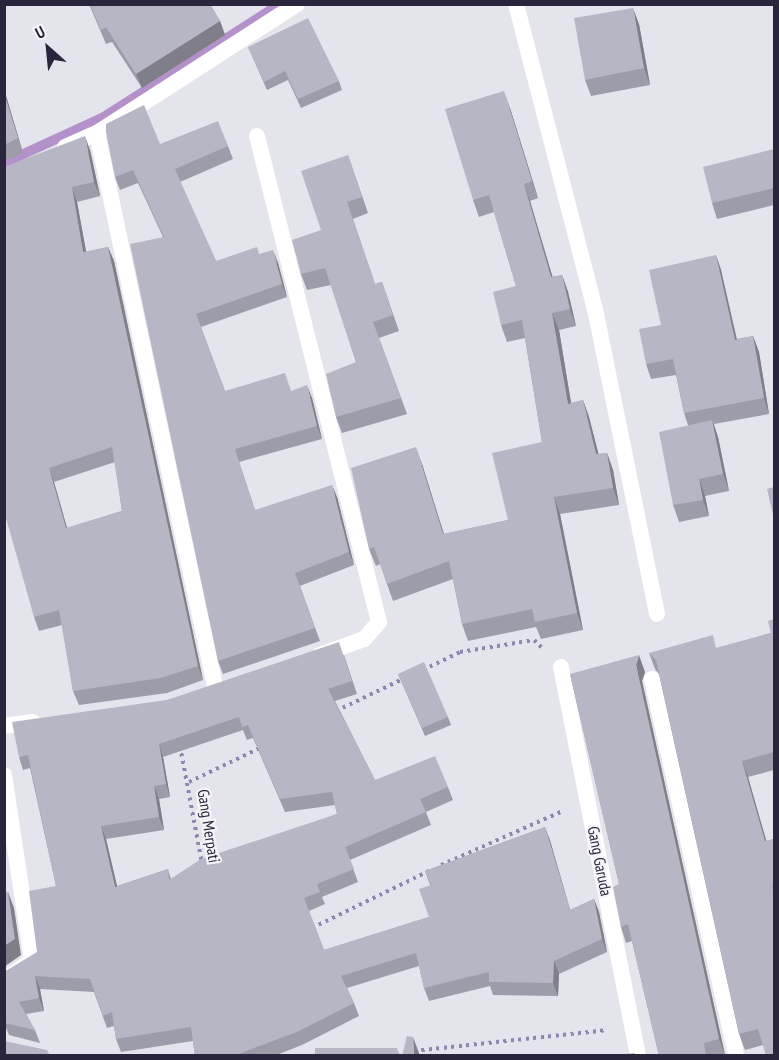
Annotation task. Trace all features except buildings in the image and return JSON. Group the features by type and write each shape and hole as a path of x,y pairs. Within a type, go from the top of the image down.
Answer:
{"street":[{"path":"49,153 97,133 297,4"},
{"path":"516,4 595,309 657,614"},
{"path":"97,133 216,691"},
{"path":"257,136 379,622 364,639 301,662"},
{"name":"Gang Garuda","path":"561,667 638,1056"},
{"path":"652,679 735,1056"},
{"path":"197,696 237,683"},
{"path":"4,726 52,719"},
{"path":"4,775 32,960 4,980"}],"path":[{"path":"418,672 460,652 534,640 561,667"},
{"path":"325,717 408,677"},
{"name":"Gang Merpati","path":"178,737 189,782 203,870"},
{"path":"189,782 273,742"},
{"path":"306,930 588,801"},
{"path":"409,1051 500,1046 633,1027"}],"waterway":[{"path":"4,163 104,117 280,4"}]}
